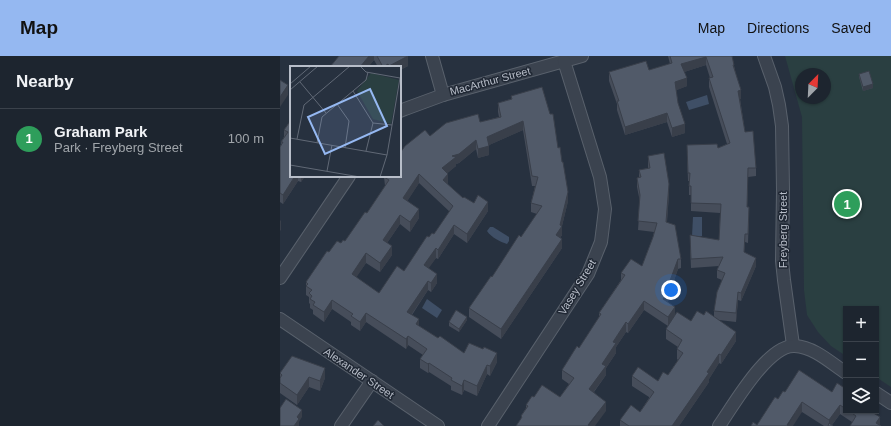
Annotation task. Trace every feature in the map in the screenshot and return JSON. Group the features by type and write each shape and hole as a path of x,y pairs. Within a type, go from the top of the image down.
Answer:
{"street":[{"path":"432,56 443,95"},
{"name":"MacArthur Street","path":"401,111 443,95 582,56"},
{"name":"Freyberg Street","path":"764,56 775,87 782,126 782,261 793,346"},
{"name":"Vasey Street","path":"488,426 588,274 601,242 605,209 600,177 564,61"},
{"path":"280,278 348,177"},
{"name":"Alexander Street","path":"280,319 438,426"},
{"path":"719,426 754,375 764,363 782,349 793,346 804,348 817,353 843,371"},
{"path":"341,426 372,381"},
{"path":"879,395 891,403"}],"green space":[{"path":"785,56 891,56 891,387 879,379 879,306 843,306 843,354 831,346 818,332 807,315 804,290 802,117 798,104 831,104 831,68 795,68 795,92"}],"water":[{"path":"707,95 709,104 689,110 686,102"},
{"path":"693,217 702,217 702,236 692,236"},
{"path":"490,227 493,227 509,237 507,244 496,239 487,231"},
{"path":"427,299 442,310 437,318 422,308"}],"building":[{"path":"339,56 369,56 361,66 331,66"},
{"path":"377,56 408,56 389,66 388,64 382,66"},
{"path":"670,56 732,56 733,65 741,90 738,91 745,132 753,131 756,168 748,168 748,234 745,234 744,252 756,258 741,293 738,292 736,313 714,311 717,292 725,273 717,270 723,257 691,259 690,235 719,240 721,204 691,203 687,145 717,144 718,148 730,143 709,78 713,77 706,57 681,64 687,78 675,82 678,103 685,124 672,128 667,113 625,127 617,101 619,101 609,72 646,61 649,70 672,63"},
{"path":"869,71 873,84 863,87 859,74"},
{"path":"280,80 288,85 280,97"},
{"path":"542,87 550,114 553,114 558,148 560,147 568,192 560,225 562,226 556,235 562,239 501,329 469,308 491,276 492,277 519,235 521,237 542,206 531,203 538,177 532,176 523,121 487,137 489,146 478,149 476,140 459,154 452,156 456,157 442,168 448,174 443,180 463,198 464,197 474,203 478,195 488,202 467,234 454,225 438,250 436,248 424,265 437,274 431,283 428,281 407,312 419,319 416,324 438,338 440,336 464,353 469,343 483,349 484,347 497,353 490,366 487,365 477,386 464,380 462,386 451,380 452,378 429,363 428,364 420,359 427,349 408,336 406,339 366,313 360,322 351,316 353,314 332,300 324,312 313,305 315,302 310,299 312,296 309,293 312,290 306,286 308,284 306,282 327,251 329,252 337,241 341,243 343,240 345,241 365,212 367,213 389,180 384,177 401,177 401,152 405,146 425,130 430,136 446,123 478,114 480,122 501,117 498,103 512,99 511,96","holes":["419,174 453,206 434,234 432,233 429,237 427,236 404,271 397,266 379,293 352,274 366,253 380,263 392,246 383,240 400,215 410,222 419,209 403,198"]},
{"path":"290,121 290,177 294,177 283,195 280,193 280,147 283,142 281,142 288,132 284,130"},
{"path":"664,153 669,184 666,222 675,225 681,259 678,259 668,286 671,288 663,299 675,307 668,317 644,301 628,324 626,322 613,342 616,343 602,364 606,366 589,389 606,402 588,425 589,426 516,426 528,406 526,405 532,396 534,397 542,385 560,397 574,378 562,370 577,346 579,348 601,314 599,313 625,275 621,273 631,259 642,266 657,223 638,221 640,195 637,178 641,177 639,170 650,168 648,156"},
{"path":"456,310 467,317 459,329 449,322"},
{"path":"697,311 704,315 706,311 736,332 721,355 719,354 707,372 709,373 672,426 629,426 620,420 631,405 640,412 654,392 632,376 638,367 658,381 663,372 668,375 683,353 677,349 682,340 666,329 677,312 691,321"},
{"path":"292,356 325,368 320,381 309,377 297,395 280,383 280,378 282,375 280,373"},
{"path":"799,370 832,392 837,383 843,387 843,407 840,405 829,420 802,402 787,425 789,426 751,426 753,422 757,425 775,397 778,399 783,391 785,392"},
{"path":"286,399 302,410 297,417 299,419 294,426 280,426 280,408"},
{"path":"853,414 875,414 880,417 876,423 881,426 850,426 856,416"},
{"path":"378,420 384,426 373,426"}],"place":[{"name":"Graham Park","path":"847,204"}]}
